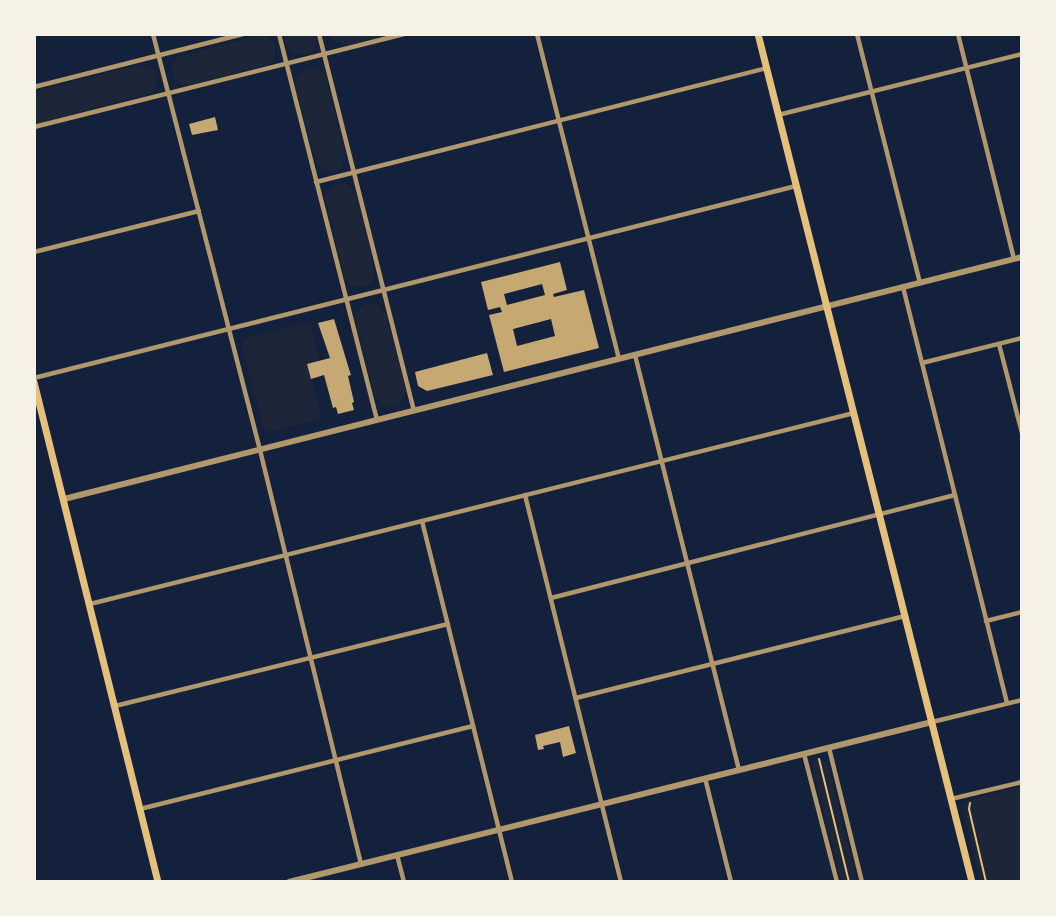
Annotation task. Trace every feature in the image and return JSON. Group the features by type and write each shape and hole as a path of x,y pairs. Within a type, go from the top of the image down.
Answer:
{"main road":[{"path":"758,34 972,882"},
{"path":"34,380 158,882"}],"street":[{"path":"153,34 260,450 362,864"},
{"path":"34,87 243,34"},
{"path":"279,34 376,420"},
{"path":"319,34 414,411"},
{"path":"34,127 404,34"},
{"path":"537,34 619,359"},
{"path":"857,34 920,283"},
{"path":"64,500 1018,258 958,34"},
{"path":"778,115 1022,54"},
{"path":"316,182 766,68"},
{"path":"34,380 796,186"},
{"path":"34,252 199,212"},
{"path":"903,287 1006,703"},
{"path":"922,363 1022,338"},
{"path":"999,344 1022,433"},
{"path":"635,355 739,770"},
{"path":"90,604 854,413"},
{"path":"525,495 621,882"},
{"path":"551,598 954,495"},
{"path":"422,521 512,882"},
{"path":"986,621 1022,612"},
{"path":"576,698 905,616"},
{"path":"115,706 448,624"},
{"path":"289,882 1022,700"},
{"path":"140,809 473,726"},
{"path":"829,748 862,882"},
{"path":"804,754 837,882"},
{"path":"705,778 731,882"},
{"path":"951,799 1022,782"},
{"path":"397,855 404,882"}],"path":[{"path":"819,758 849,882"},
{"path":"975,800 970,802 969,810 986,882"}],"shaded area":[{"path":"286,35 315,35 316,44 310,53 295,55 286,44"},
{"path":"330,35 388,35 357,44 341,44"},
{"path":"257,36 267,37 275,44 275,55 269,64 190,85 181,84 173,78 172,64 178,57"},
{"path":"139,65 149,66 156,74 157,85 151,93 35,124 35,91"},
{"path":"308,68 318,68 325,75 345,153 341,168 331,172 321,169 315,160 296,87 297,77"},
{"path":"337,184 347,184 356,195 374,269 373,280 365,287 350,285 344,276 325,198 329,189"},
{"path":"367,303 377,304 386,314 405,388 403,400 394,406 385,407 375,396 355,317 359,308"},
{"path":"310,322 320,360 308,364 321,419 271,431 263,427 242,346 247,338"},
{"path":"819,758 828,763 857,881 841,881 812,767 814,760"},
{"path":"1021,787 1021,881 980,881 962,806 972,799"}],"building":[{"path":"215,117 218,130 192,135 189,124"},
{"path":"560,262 567,290 553,294 554,297 584,290 599,348 504,372 489,315 502,312 500,307 488,310 481,282","holes":["542,284 545,295 507,305 504,294","551,319 555,336 517,346 513,329"]},
{"path":"334,319 351,375 348,376 354,402 352,403 354,410 338,414 336,407 333,408 324,375 311,379 307,364 330,358 318,323"},
{"path":"487,353 493,375 427,391 418,386 415,372"},
{"path":"569,726 576,753 563,757 560,742 543,746 544,749 538,750 535,735"}]}
